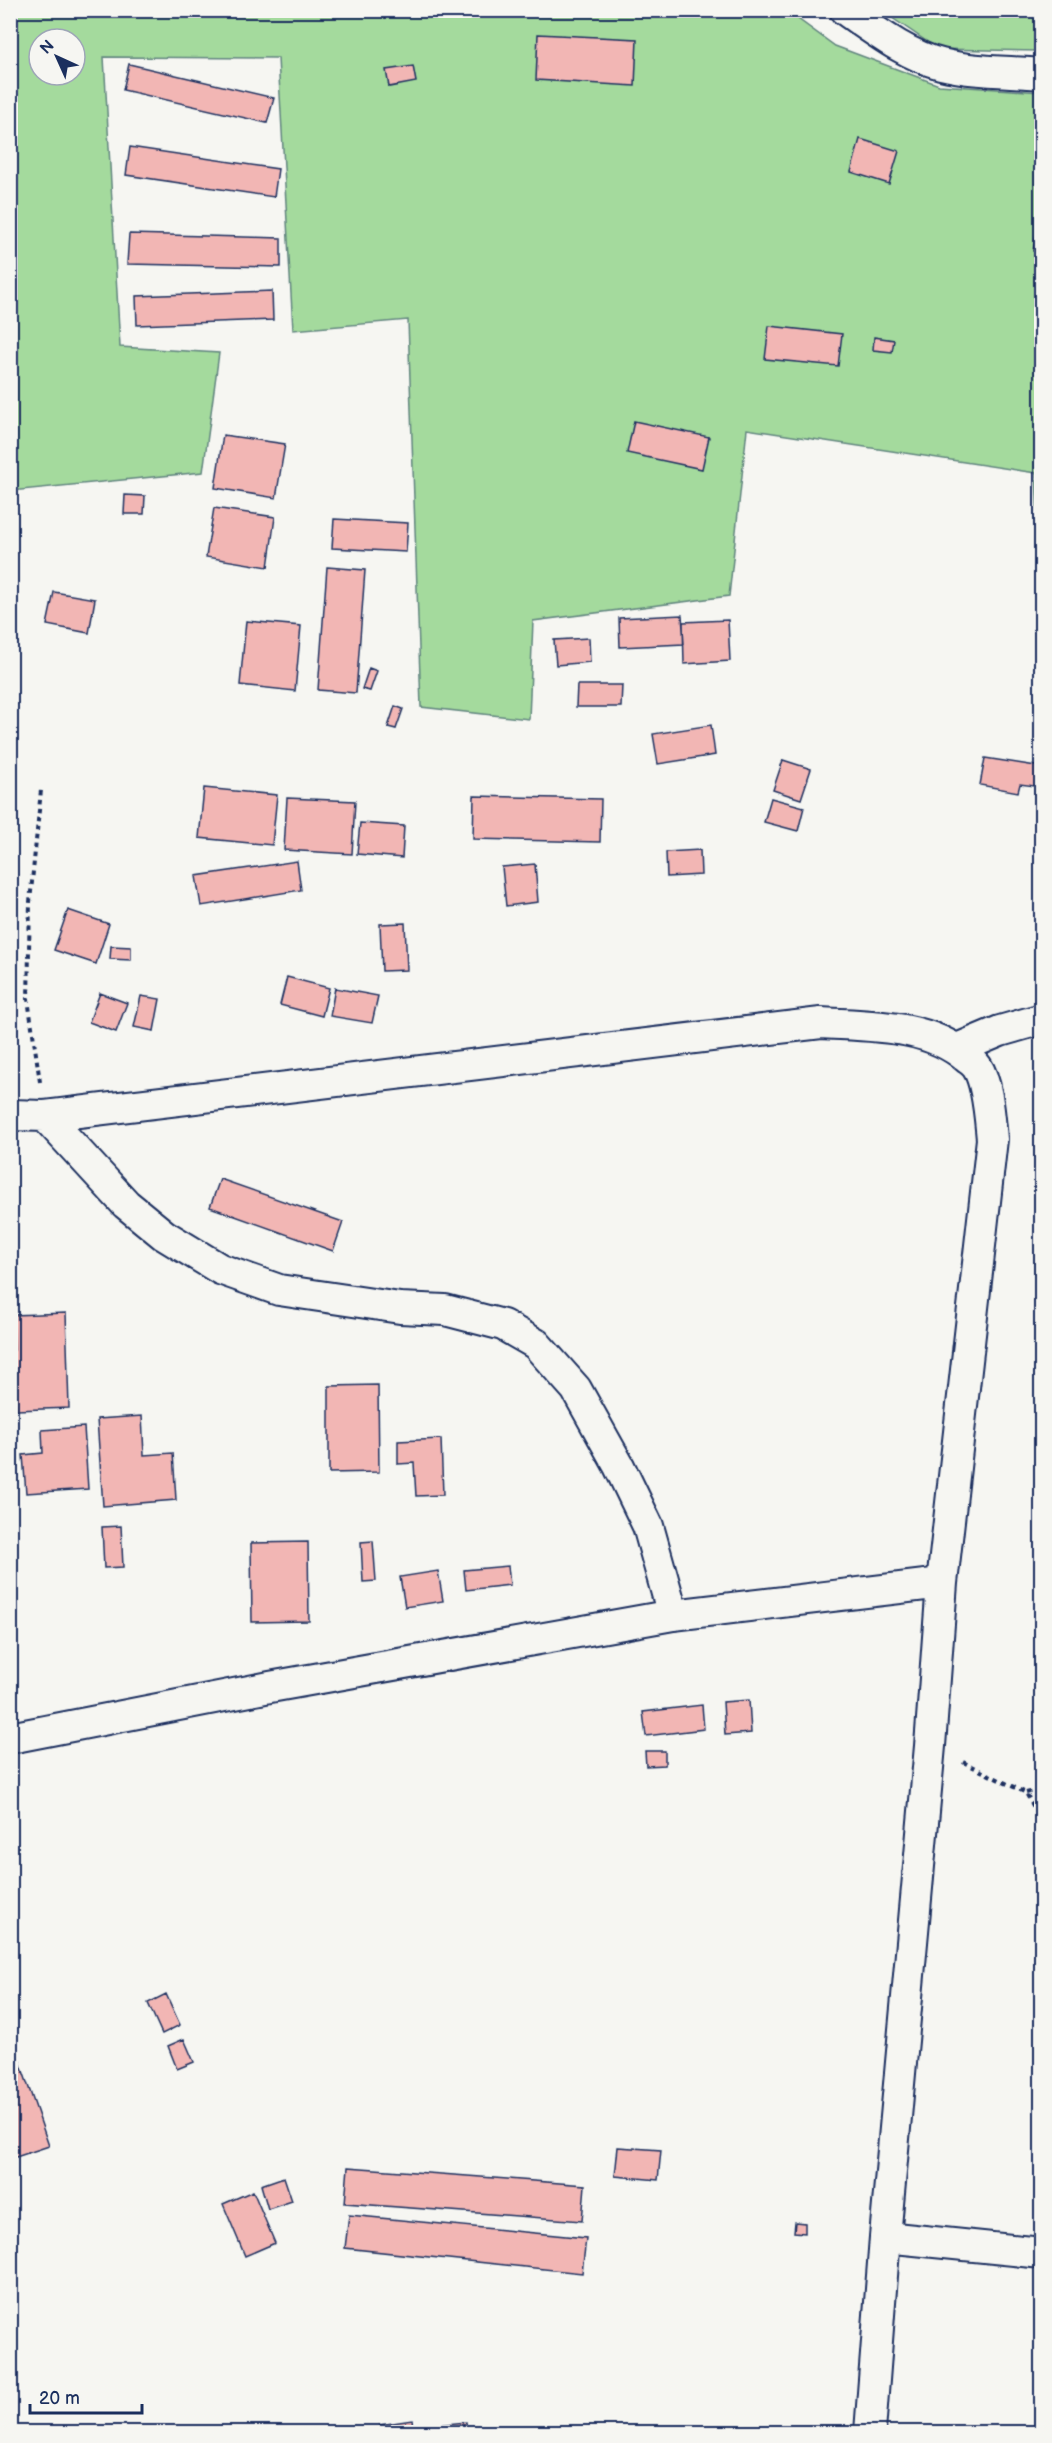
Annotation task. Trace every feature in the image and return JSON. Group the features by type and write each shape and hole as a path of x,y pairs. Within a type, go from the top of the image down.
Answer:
{"street":[{"path":"845,10 913,54 940,64 1041,74"},
{"path":"957,1050 1000,1031 1041,1019"},
{"path":"10,1115 45,1116 821,1023 883,1026 921,1034 957,1050 978,1067 989,1104 992,1139 942,1583 930,1746 885,2237 870,2433"},
{"path":"45,1116 126,1204 164,1235 220,1269 279,1290 400,1308 445,1310 502,1325 536,1344 576,1389 618,1466 648,1526 673,1615"},
{"path":"10,1738 258,1689 673,1615 942,1583"},
{"path":"885,2237 1041,2253"}],"path":[{"path":"41,790 30,902 28,999 45,1116"},
{"path":"930,1746 1026,1793 1041,1822"},
{"path":"1026,1793 1041,1789"}],"green space":[{"path":"10,11 787,11 835,46 939,85 1041,92 1041,591 1036,473 747,429 729,596 533,621 529,719 421,707 408,320 293,330 278,58 104,57 120,347 219,353 203,472 11,491"},
{"path":"882,11 1041,11 1041,51 938,49"}],"building":[{"path":"911,10 928,10 925,17"},
{"path":"538,34 637,39 635,86 536,80"},
{"path":"129,64 274,98 267,123 123,90"},
{"path":"413,66 416,82 389,87 386,70"},
{"path":"860,139 899,151 889,184 851,172"},
{"path":"130,147 278,169 274,197 126,175"},
{"path":"129,234 281,238 281,267 127,264"},
{"path":"1036,236 1042,237 1042,253 1033,251"},
{"path":"272,291 273,320 137,325 136,296"},
{"path":"769,326 842,334 838,366 765,359"},
{"path":"874,337 894,340 892,352 873,350"},
{"path":"634,421 709,437 702,469 627,453"},
{"path":"223,435 285,444 276,498 215,488"},
{"path":"125,495 145,496 144,514 124,514"},
{"path":"214,508 275,517 268,567 206,557"},
{"path":"334,519 408,523 406,552 332,548"},
{"path":"327,567 365,570 356,693 318,690"},
{"path":"54,592 95,599 89,633 47,625"},
{"path":"682,615 684,644 620,647 619,618"},
{"path":"728,620 730,661 684,664 683,622"},
{"path":"246,621 301,626 295,691 240,685"},
{"path":"589,638 590,662 556,665 554,640"},
{"path":"369,668 377,671 370,691 362,689"},
{"path":"577,685 622,685 621,707 576,707"},
{"path":"395,706 403,709 396,729 388,727"},
{"path":"711,725 715,755 658,764 653,734"},
{"path":"985,758 1042,767 1042,787 1020,784 1018,792 980,785"},
{"path":"783,760 811,769 801,799 773,790"},
{"path":"204,788 277,795 272,845 199,838"},
{"path":"474,796 601,799 600,842 473,839"},
{"path":"287,798 355,801 352,854 284,850"},
{"path":"771,798 804,807 798,831 764,822"},
{"path":"360,823 404,826 402,858 357,854"},
{"path":"700,850 701,875 667,877 666,852"},
{"path":"297,861 301,890 201,906 196,876"},
{"path":"535,864 538,902 506,906 502,867"},
{"path":"68,910 109,924 96,964 54,950"},
{"path":"405,923 407,970 382,971 380,924"},
{"path":"111,946 131,947 131,960 110,959"},
{"path":"287,977 329,988 322,1016 280,1005"},
{"path":"335,988 378,996 372,1023 330,1016"},
{"path":"100,993 127,1003 116,1032 89,1022"},
{"path":"141,996 160,999 154,1031 134,1027"},
{"path":"220,1179 343,1222 333,1251 210,1207"},
{"path":"66,1313 69,1408 16,1410 15,1391 10,1392 10,1350 14,1350 13,1315"},
{"path":"378,1385 379,1472 329,1473 329,1386"},
{"path":"142,1416 144,1455 173,1453 176,1500 103,1506 97,1419"},
{"path":"84,1427 88,1489 26,1493 23,1455 43,1453 42,1430"},
{"path":"441,1439 443,1495 416,1496 414,1463 398,1464 398,1441"},
{"path":"121,1526 123,1567 104,1568 102,1527"},
{"path":"373,1541 376,1581 363,1582 361,1542"},
{"path":"308,1542 309,1621 252,1622 251,1543"},
{"path":"508,1566 510,1585 466,1590 464,1570"},
{"path":"438,1571 443,1601 405,1607 400,1577"},
{"path":"749,1700 751,1733 725,1735 723,1702"},
{"path":"702,1705 704,1729 646,1736 643,1712"},
{"path":"645,1751 665,1751 665,1765 646,1766"},
{"path":"166,1994 180,2025 162,2034 148,2003"},
{"path":"184,2039 194,2062 177,2069 168,2046"},
{"path":"13,2042 49,2146 10,2159 10,2043"},
{"path":"618,2147 661,2150 658,2180 615,2176"},
{"path":"348,2167 585,2185 582,2221 345,2203"},
{"path":"284,2177 292,2201 268,2209 261,2185"},
{"path":"253,2191 275,2243 245,2256 223,2204"},
{"path":"349,2215 586,2238 582,2273 345,2248"},
{"path":"795,2222 805,2223 805,2233 794,2232"},
{"path":"412,2420 414,2432 381,2432 380,2425"},
{"path":"466,2422 467,2432 438,2432 437,2425"}]}
